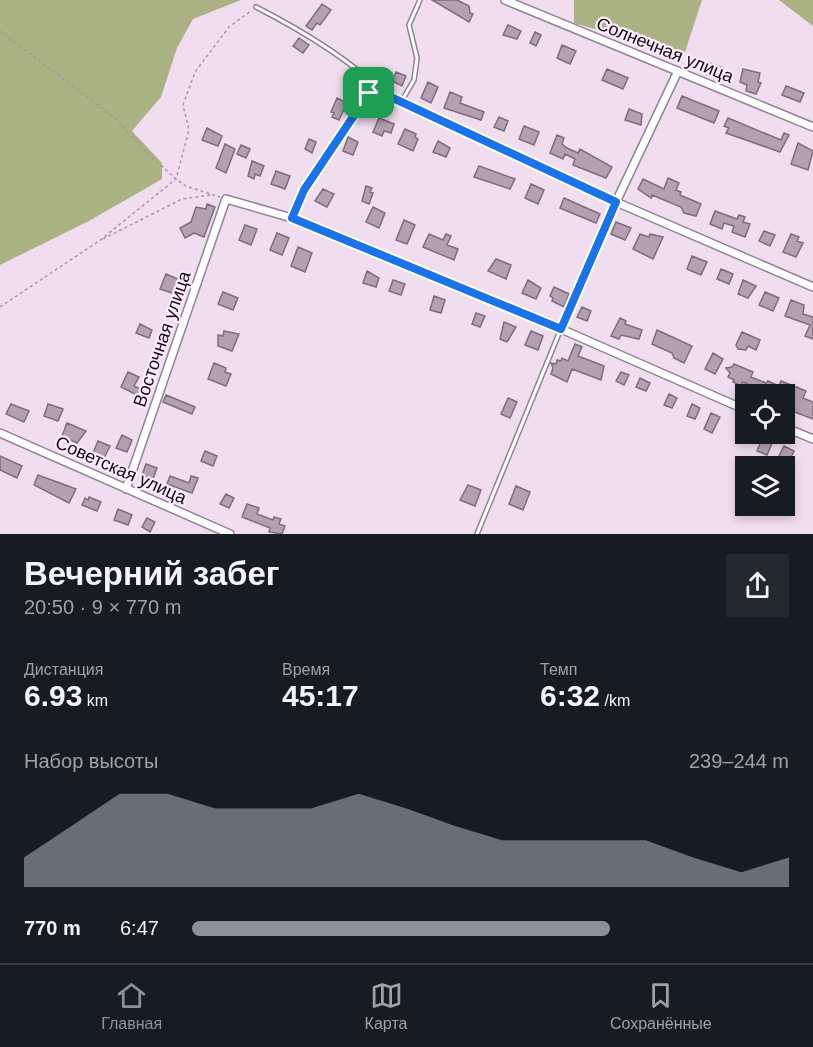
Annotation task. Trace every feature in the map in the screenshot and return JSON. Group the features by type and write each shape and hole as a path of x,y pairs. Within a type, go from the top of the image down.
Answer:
{"street":[{"name":"Солнечная улица","path":"505,0 813,127"},
{"path":"561,329 616,202 678,71"},
{"path":"401,102 616,202 813,287"},
{"path":"226,199 292,218 561,329 735,405"},
{"name":"Восточная улица","path":"126,489 226,199"},
{"path":"795,432 813,439"},
{"name":"Советская улица","path":"0,433 230,534"}],"lane":[{"path":"292,218 304,190 369,93 380,92 401,102 414,80 417,58 409,25 420,0"},
{"path":"256,7 287,23 366,76 386,95"},
{"path":"477,534 561,329"}],"path":[{"path":"0,307 99,241 176,179 189,130 183,105 195,72 229,27 256,7"},
{"path":"0,31 115,118 141,147 176,179 186,186 226,199"},
{"path":"99,241 182,199 214,195"}],"green space":[{"path":"0,0 241,0 193,19 177,48 161,97 132,131 162,163 162,179 89,221 0,265"},
{"path":"574,0 702,0 684,55 574,23"},
{"path":"779,0 813,0 813,26"}],"building":[{"path":"432,0 457,0 469,6 470,13 473,14 469,22"},
{"path":"322,4 331,10 320,25 317,23 312,30 306,26"},
{"path":"508,25 521,31 517,39 503,35"},
{"path":"535,32 541,35 536,46 530,43"},
{"path":"299,38 309,45 303,53 293,46"},
{"path":"562,45 576,51 570,64 557,58"},
{"path":"710,63 723,68 718,79 706,74"},
{"path":"607,69 628,78 623,89 602,80"},
{"path":"743,69 760,73 758,82 761,83 756,94 746,91 747,85 740,82"},
{"path":"396,72 406,76 402,86 392,81"},
{"path":"428,82 438,87 431,103 421,98"},
{"path":"786,86 804,93 800,102 782,95"},
{"path":"450,92 462,97 460,103 484,112 481,120 444,108"},
{"path":"682,96 719,111 714,123 677,108"},
{"path":"337,98 347,103 339,120 332,117 334,113 331,112"},
{"path":"629,109 642,114 641,125 625,120"},
{"path":"499,117 508,121 504,131 494,127"},
{"path":"379,118 394,124 391,133 384,131 382,136 373,132"},
{"path":"728,118 781,140 784,133 789,135 780,152 726,133 729,128 724,126"},
{"path":"524,126 539,132 534,145 519,139"},
{"path":"207,128 222,136 218,146 202,140"},
{"path":"405,129 416,134 415,137 418,139 413,151 398,144"},
{"path":"557,135 564,138 562,144 567,148 578,153 580,149 612,167 606,178 573,165 575,159 565,154 563,159 550,153"},
{"path":"348,137 358,142 353,155 343,151"},
{"path":"309,139 316,142 312,153 305,149"},
{"path":"438,141 450,148 446,157 433,152"},
{"path":"798,143 813,151 808,170 791,164"},
{"path":"225,144 235,149 226,173 216,168"},
{"path":"241,145 250,149 246,158 237,154"},
{"path":"252,161 264,166 260,176 255,174 254,179 248,176"},
{"path":"479,166 515,179 510,189 474,177"},
{"path":"276,171 290,176 285,189 271,184"},
{"path":"668,178 679,183 676,190 681,192 680,195 701,204 696,216 684,213 681,207 652,195 651,198 638,189 643,179 664,189"},
{"path":"531,184 544,190 538,204 525,198"},
{"path":"366,186 372,188 370,192 373,193 369,204 362,201"},
{"path":"323,189 334,194 327,207 315,201"},
{"path":"564,198 600,214 596,223 560,208"},
{"path":"207,204 215,207 204,237 194,233 185,238 180,228 191,222 196,207 206,209"},
{"path":"373,207 385,213 379,228 366,222"},
{"path":"715,211 737,219 739,215 745,217 743,222 750,224 745,237 732,232 734,226 724,223 722,229 710,224"},
{"path":"404,220 415,225 407,244 396,240"},
{"path":"616,222 631,228 625,240 611,234"},
{"path":"245,225 257,229 251,245 239,240"},
{"path":"764,231 775,235 770,246 759,241"},
{"path":"277,233 289,238 282,255 270,250"},
{"path":"429,234 443,240 446,234 451,236 447,245 458,249 454,260 423,247"},
{"path":"640,234 649,237 650,234 663,237 653,259 633,249"},
{"path":"791,234 799,237 797,241 803,243 796,257 783,252"},
{"path":"298,247 312,253 305,272 291,266"},
{"path":"692,256 707,262 701,275 687,269"},
{"path":"496,259 511,265 506,279 488,271"},
{"path":"721,269 733,274 729,284 717,279"},
{"path":"367,271 379,278 376,287 363,283"},
{"path":"166,274 180,280 178,291 175,294 160,289"},
{"path":"393,280 405,284 401,295 389,291"},
{"path":"528,280 541,288 536,299 522,293"},
{"path":"743,280 756,286 748,298 738,294"},
{"path":"554,287 569,294 564,307 552,301 553,298 550,296"},
{"path":"223,292 238,298 233,310 218,304"},
{"path":"765,292 779,298 773,311 759,305"},
{"path":"434,296 445,300 441,313 430,310"},
{"path":"791,300 804,305 803,314 813,317 813,339 805,336 810,325 785,316"},
{"path":"582,307 591,311 587,321 577,317"},
{"path":"476,313 485,316 480,327 472,324"},
{"path":"620,318 626,321 625,324 642,330 639,339 621,335 619,339 611,336"},
{"path":"504,322 516,327 507,342 500,339"},
{"path":"140,324 152,330 149,338 136,333"},
{"path":"657,330 692,346 684,363 674,358 672,353 652,344"},
{"path":"224,331 239,334 232,351 218,346 218,335 223,336"},
{"path":"531,331 543,336 538,350 525,345"},
{"path":"742,332 760,340 756,350 748,346 746,350 738,349 736,345"},
{"path":"575,344 582,347 578,356 604,366 601,380 572,369 567,382 551,374 553,368 551,363 556,364 557,360 561,361 562,358 568,361"},
{"path":"713,353 723,359 715,374 705,369"},
{"path":"214,363 226,368 225,372 231,374 226,386 208,379"},
{"path":"734,364 753,372 751,377 775,384 743,382 737,384 728,377 730,373 726,368"},
{"path":"128,372 139,377 134,386 149,393 143,407 133,402 137,395 121,387"},
{"path":"621,372 629,375 624,385 616,381"},
{"path":"640,378 650,383 646,391 636,387"},
{"path":"795,387 806,391 803,398 813,402 813,419 795,412"},
{"path":"669,394 677,398 672,408 664,405"},
{"path":"166,395 195,407 192,414 163,402"},
{"path":"508,398 517,402 510,418 501,414"},
{"path":"11,404 29,411 24,422 6,414"},
{"path":"48,404 63,409 58,421 44,416"},
{"path":"692,404 700,408 695,419 687,416"},
{"path":"711,413 720,417 712,433 704,429"},
{"path":"67,423 86,431 77,443 62,436"},
{"path":"122,435 132,440 127,452 116,448"},
{"path":"98,441 110,446 104,458 93,453"},
{"path":"760,444 772,444 767,455 757,451"},
{"path":"784,446 794,451 792,456 779,456"},
{"path":"205,451 217,456 213,466 201,461"},
{"path":"0,456 22,466 17,478 0,470"},
{"path":"146,464 157,468 153,479 142,475"},
{"path":"38,475 76,489 69,503 34,485"},
{"path":"170,476 189,483 191,476 198,478 192,493 167,484"},
{"path":"468,485 481,490 475,506 460,500"},
{"path":"516,486 530,492 523,510 509,504"},
{"path":"226,494 234,498 229,508 220,504"},
{"path":"89,497 101,502 97,511 82,505 85,498 88,500"},
{"path":"247,504 259,508 257,514 273,520 274,517 281,519 279,524 285,526 282,534 269,532 270,528 242,517"},
{"path":"118,509 132,515 128,525 114,520"},
{"path":"147,518 155,522 150,532 142,527"}],"route":[{"path":"380,92 616,202 561,329 292,218 304,190 369,93 380,92"}]}
